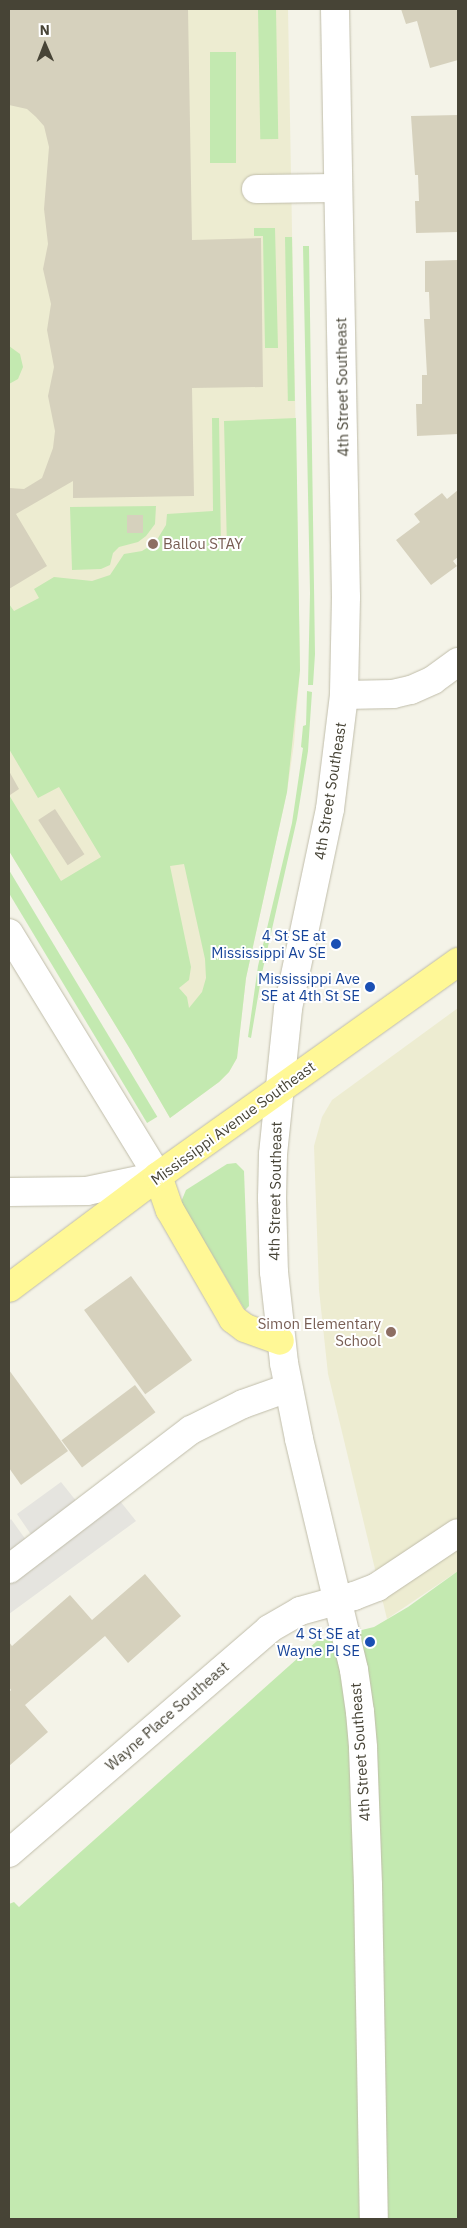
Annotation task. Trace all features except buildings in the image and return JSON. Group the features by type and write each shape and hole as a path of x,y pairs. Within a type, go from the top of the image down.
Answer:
{"main road":[{"name":"Mississippi Avenue Southeast","path":"9,1288 158,1176 458,962"},
{"path":"158,1176 170,1210 233,1319 244,1328 280,1341"}],"street":[{"name":"4th Street Southeast","path":"335,9 346,597 344,696 330,809 288,1009 272,1154 272,1198 274,1272 280,1341 288,1388 354,1670 363,1748 368,1886 374,2219"},
{"path":"256,189 338,188"},
{"path":"344,696 393,694 411,690 433,680 458,662"},
{"path":"9,934 158,1176 87,1191 9,1192"},
{"path":"9,1569 191,1430 243,1404 288,1388"},
{"name":"Wayne Place Southeast","path":"9,1853 269,1629 300,1611 338,1601 382,1584 458,1533"}],"shaded area":[{"name":"Ballou STAY","path":"9,9 288,9 300,670 294,744 287,792 246,978 237,1058 229,1072 219,1082 170,1118 9,851"},
{"name":"Simon Elementary School","path":"458,1008 458,1571 387,1619 328,1374 319,1290 314,1146 322,1117 332,1100"},
{"path":"104,1481 136,1521 9,1614 9,1521 11,1519 26,1540 32,1536 17,1514 61,1482 77,1502"}],"green space":[{"path":"258,9 276,9 278,139 260,139"},
{"path":"210,52 236,52 236,163 210,163"},
{"path":"254,228 275,228 278,348 265,348 263,236 254,236"},
{"path":"285,237 292,237 295,401 288,401"},
{"path":"303,246 309,246 315,654 313,685 308,685 310,593"},
{"path":"9,346 20,354 23,367 18,379 9,384"},
{"path":"212,418 219,418 221,548 227,549 224,421 296,418 300,670 287,792 246,978 237,1058 229,1072 219,1082 170,1118 9,851 9,795 61,881 101,857 59,787 38,798 9,749 9,604 14,611 39,598 34,589 54,577 92,581 110,575 124,554 142,551 155,543 166,525 167,514 213,511","holes":["184,864 205,959 206,978 202,992 189,1008 187,997 179,988 189,980 191,967 170,866"]},
{"path":"156,506 155,524 146,536 138,542 119,547 113,553 110,565 101,569 72,570 70,507"},
{"path":"307,691 312,692 308,751 297,819 262,973 251,1038 248,1037 258,966 292,823 303,748 301,747 303,726 306,725"},
{"path":"9,870 157,1117 147,1123 9,893"},
{"path":"236,1163 244,1171 249,1306 245,1310 181,1202 186,1190 227,1164"},
{"path":"458,1571 458,2219 9,2219 9,1904 14,1902 19,1907 317,1641 374,1627 408,1607"}],"place":[{"name":"Ballou STAY","path":"153,544"},
{"name":"4 St SE at Mississippi Av SE","path":"336,944"},
{"name":"Mississippi Ave SE at 4th St SE","path":"370,987"},
{"name":"Simon Elementary School","path":"391,1332"},
{"name":"4 St SE at Wayne Pl SE","path":"370,1642"}]}
